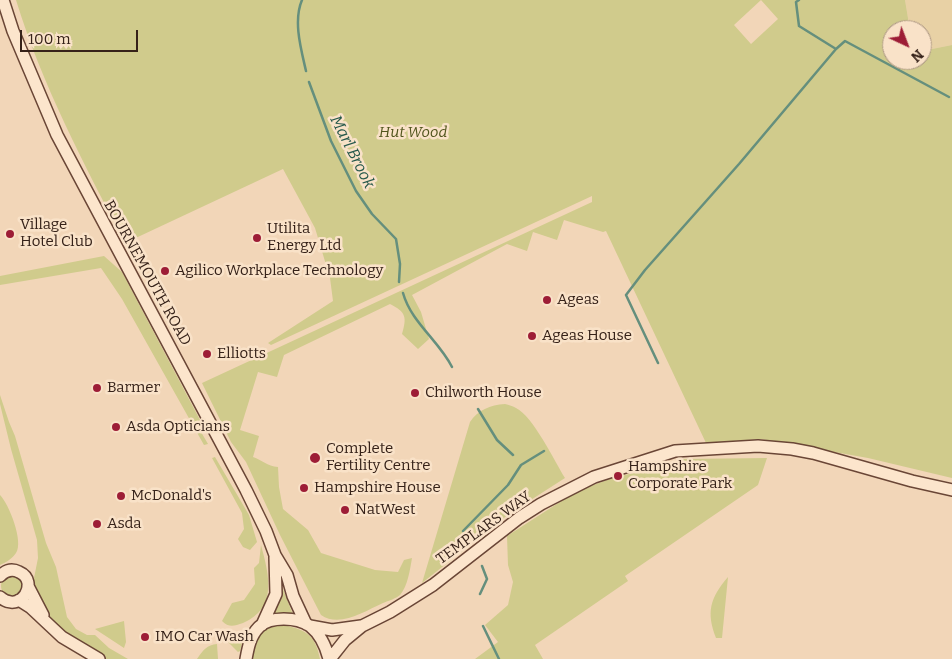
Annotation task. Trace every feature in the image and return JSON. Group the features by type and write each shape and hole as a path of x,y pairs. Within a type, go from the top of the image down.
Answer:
{"street":[{"name":"BOURNEMOUTH ROAD","path":"3,0 13,31 57,135 246,490 266,531 275,555 287,575 295,602 308,625 323,641 329,659"},
{"name":"TEMPLARS WAY","path":"329,659 345,640 362,626 411,599 470,557 519,518 577,485 608,472 675,452 758,446 792,449 813,452 912,481 952,490"},
{"name":"BOURNEMOUTH ROAD","path":"246,659 252,636 262,625 276,594 275,555"},
{"path":"0,575 10,570 20,572 27,580 28,586 47,624"},
{"path":"0,597 10,602 19,600 26,595 28,586"},
{"path":"19,600 30,607 62,637 99,659"},
{"name":"TEMPLARS WAY","path":"262,625 279,619 332,630 362,626"}],"shaded area":[{"path":"905,0 952,0 952,45 932,49 932,20 908,20"}],"green space":[{"name":"Hut Wood","path":"16,0 761,0 905,0 908,20 882,20 882,70 932,70 932,49 952,45 952,478 868,458 761,439 706,443 606,231 603,232 564,220 557,240 533,232 527,251 507,244 412,295 421,312 429,339 418,349 402,334 404,316 390,304 284,355 277,377 258,372 240,430 259,436 253,457 278,467 283,509 308,530 321,553 375,570 398,572 404,560 412,558 407,582 399,596 352,617 336,620 328,619 321,615 280,535 246,462 231,442 202,383 592,202 592,196 271,345 268,343 333,301 330,278 315,228 283,169 125,243 65,124 38,63","holes":["761,0 778,19 751,44 734,25"]},
{"path":"104,256 122,272 200,420 197,425 208,444 204,445 122,299 101,268 0,285 0,276"},
{"path":"0,395 15,436 46,543 56,567 67,617 76,629 87,635 95,635 109,648 128,659 104,659 56,627 46,613 33,583 38,558 37,540 11,449 0,404"},
{"path":"505,404 516,408 529,420 565,478 509,514 422,583 470,422 485,409"},
{"path":"215,457 249,515 257,542 250,550 243,547 238,539 244,529 242,513 212,458"},
{"path":"767,458 758,485 625,576 628,581 535,645 543,659 475,659 498,642 485,625 508,605 513,582 508,565 507,536 577,491 607,480 684,459"},
{"path":"0,495 11,514 17,532 18,548 15,555 0,565"},
{"path":"261,545 268,579 266,600 262,609 254,617 237,625 227,625 222,621 232,603 244,600 255,584 254,568 259,563"},
{"path":"12,575 20,578 23,586 20,594 12,597 4,594 1,586 4,578"},
{"path":"728,577 722,638 716,638 711,620 711,606 717,592"},
{"path":"279,579 292,612 294,616 270,616"},
{"path":"124,621 126,642 124,648 95,629"},
{"path":"280,624 296,628 308,634 315,643 320,659 248,659 261,630"},
{"path":"226,635 244,635 240,651 238,652 224,638"},
{"path":"217,644 218,659 197,659 205,648"}],"waterway":[{"name":"Marl Brook","path":"302,0 299,8 298,26 306,71"},
{"path":"658,363 626,295 645,270 739,164 836,49 799,26 796,2 799,0"},
{"path":"836,49 845,41 949,97"},
{"name":"Marl Brook","path":"309,82 331,141 356,191 372,214 396,239 400,264 399,282"},
{"name":"Marl Brook","path":"403,293 412,313 452,367"},
{"name":"Marl Brook","path":"478,409 497,440 513,455"},
{"name":"Marl Brook","path":"463,531 508,485 521,465 544,451"},
{"name":"Marl Brook","path":"480,594 487,579 482,566"},
{"name":"Marl Brook","path":"483,626 499,659"}],"place":[{"name":"Village Hotel Club","path":"10,234"},
{"name":"Utilita Energy Ltd","path":"257,238"},
{"name":"Agilico Workplace Technology","path":"165,271"},
{"name":"Ageas","path":"547,300"},
{"name":"Ageas House","path":"532,336"},
{"name":"Elliotts","path":"207,354"},
{"name":"Barmer","path":"97,388"},
{"name":"Chilworth House","path":"415,393"},
{"name":"Asda Opticians","path":"116,427"},
{"name":"Complete Fertility Centre","path":"315,458"},
{"name":"Hampshire Corporate Park","path":"618,476"},
{"name":"Hampshire House","path":"304,488"},
{"name":"McDonald's","path":"121,496"},
{"name":"NatWest","path":"345,510"},
{"name":"Asda","path":"97,524"},
{"name":"IMO Car Wash","path":"145,637"}]}
